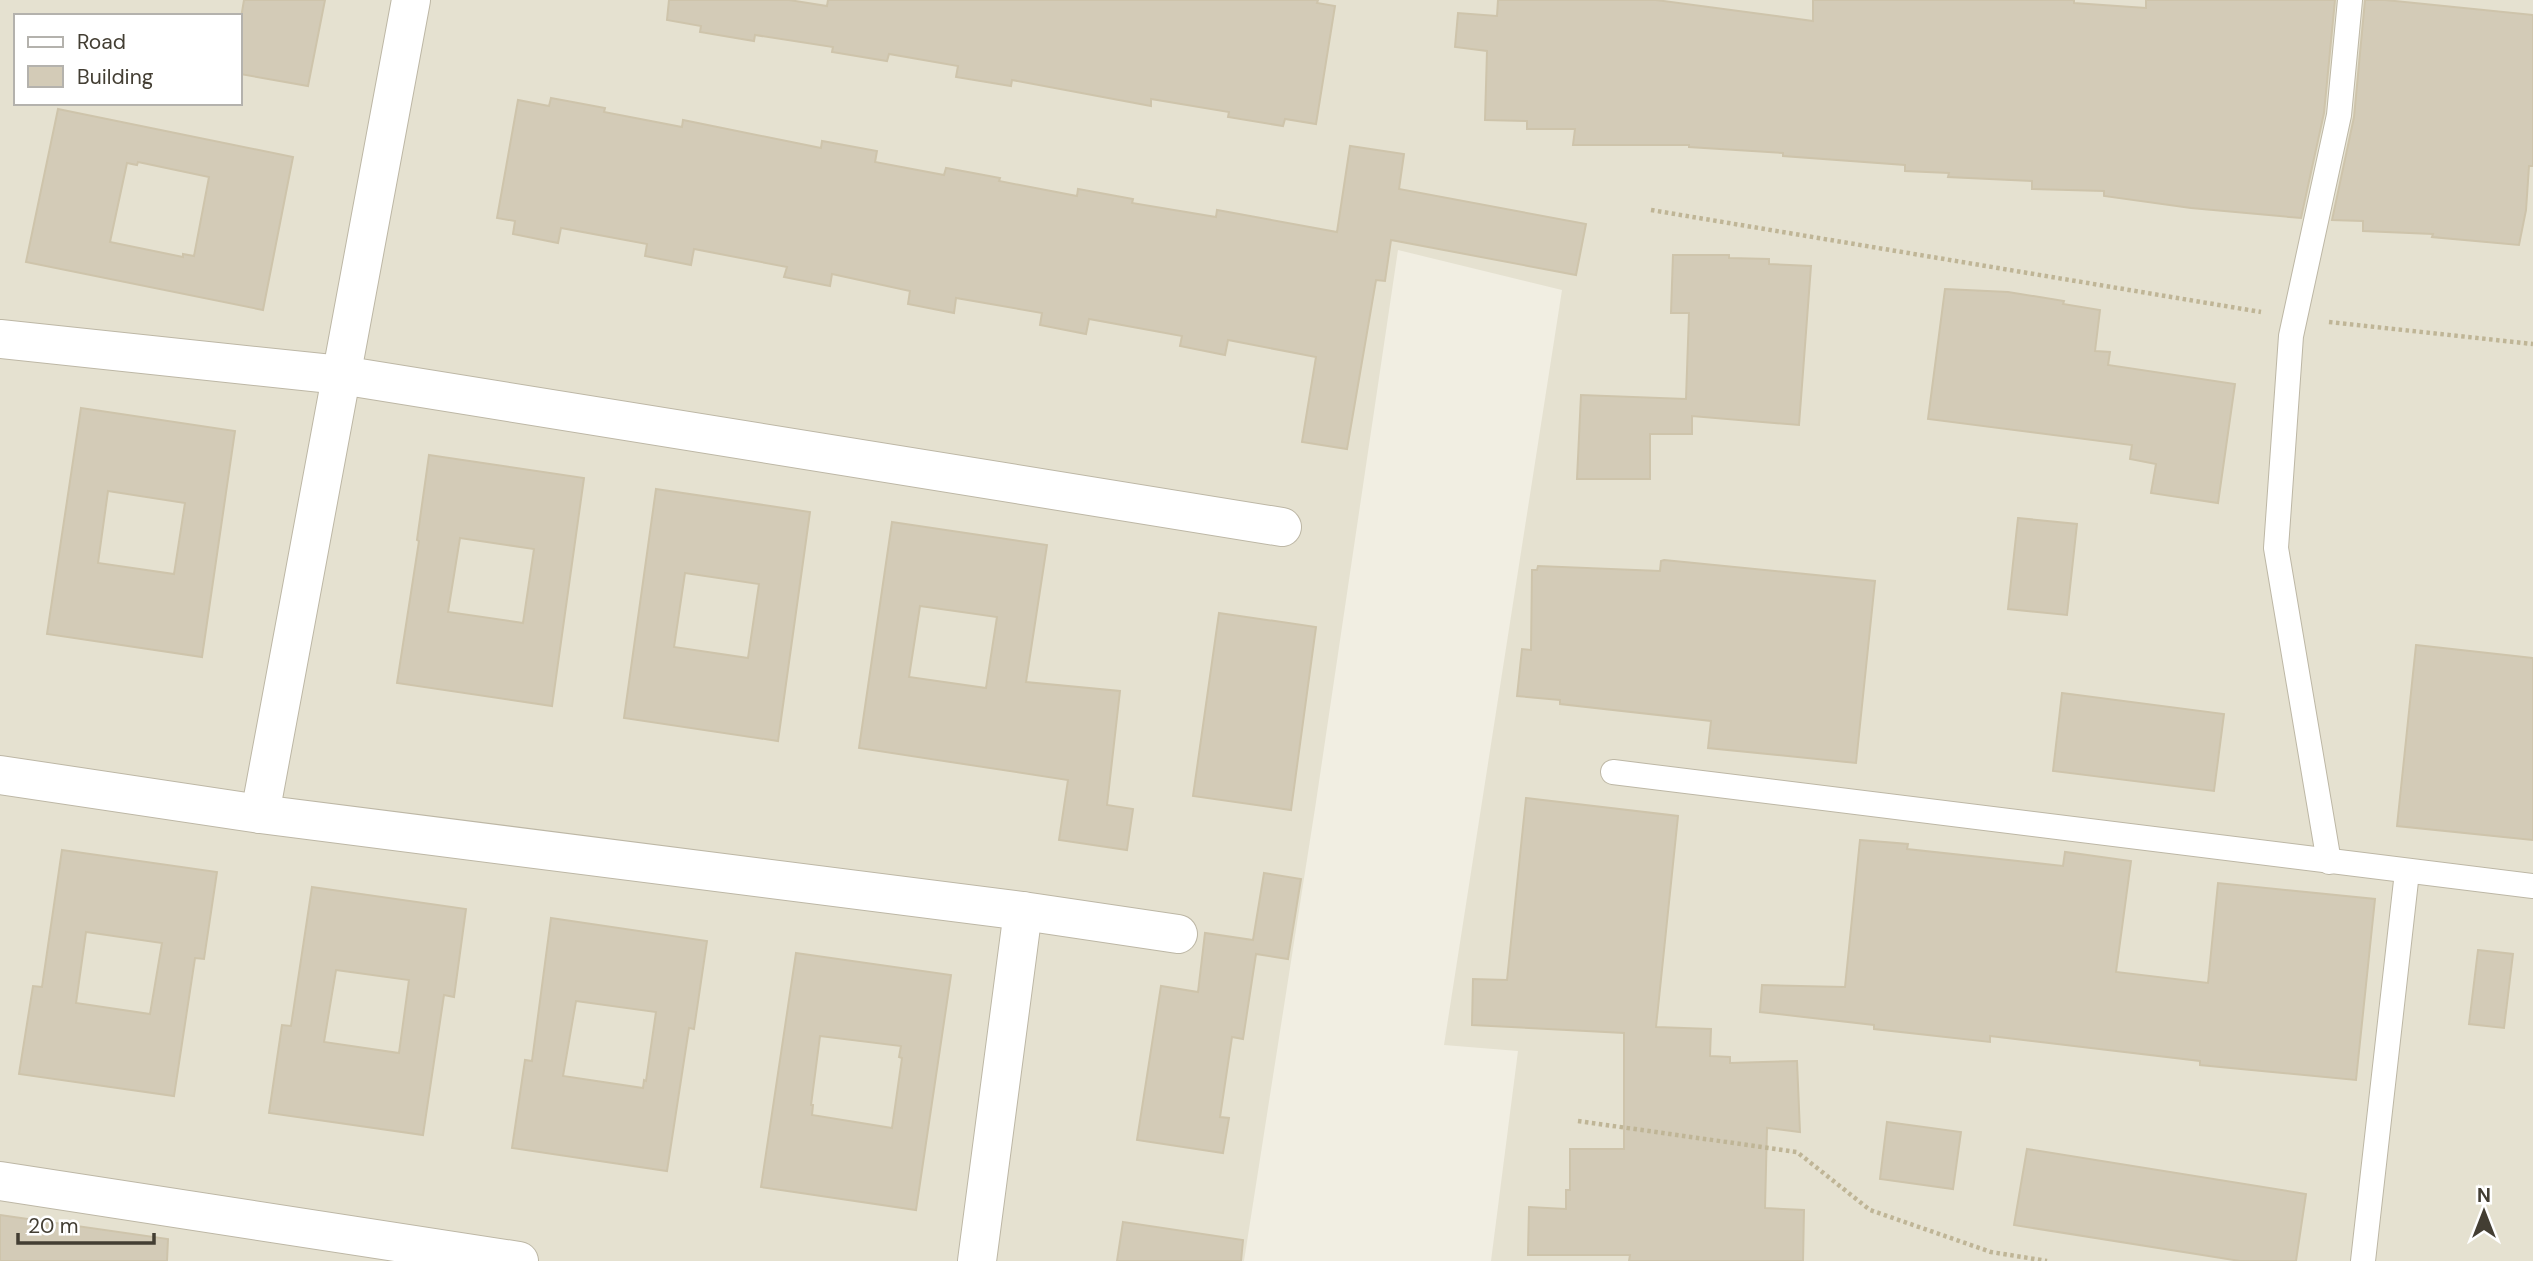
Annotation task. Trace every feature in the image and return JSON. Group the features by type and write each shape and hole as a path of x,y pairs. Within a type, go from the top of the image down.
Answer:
{"street":[{"path":"260,814 411,0"},
{"path":"0,339 341,375 1282,527"},
{"path":"0,775 260,814 1023,911 1178,934"},
{"path":"977,1261 1023,911"},
{"path":"0,1181 519,1261"}],"lane":[{"path":"2329,862 2276,548 2291,336 2339,115 2350,0"},
{"path":"1613,772 2533,887"},
{"path":"2363,1261 2407,872"}],"path":[{"path":"1651,210 2295,318 2533,344"},
{"path":"1578,1121 1797,1152 1870,1210 1991,1252 2047,1261"}],"shaded area":[{"path":"0,0 2533,0 2533,1261 1491,1261 1518,1051 1444,1045 1562,290 1398,250 1244,1261 0,1261"}],"building":[{"path":"244,0 325,0 308,86 242,74"},
{"path":"669,0 789,0 827,6 828,0 1318,0 1317,3 1335,6 1316,124 1285,119 1283,126 1228,117 1229,112 1151,99 1151,106 1012,80 1011,86 956,77 958,66 889,54 887,61 832,52 833,47 755,35 754,41 700,32 701,26 667,20"},
{"path":"1498,0 1656,0 1813,21 1813,0 2074,0 2074,3 2146,8 2146,0 2335,0 2324,113 2301,218 2191,208 2104,196 2104,191 2032,189 2032,181 1948,177 1949,173 1905,171 1905,165 1783,156 1783,153 1689,145 1573,145 1575,129 1527,129 1527,121 1485,120 1487,51 1455,47 1458,13 1497,16"},
{"path":"2365,0 2533,15 2533,166 2529,166 2526,210 2519,245 2432,237 2433,234 2363,231 2363,221 2332,220 2354,117"},
{"path":"551,98 605,108 604,112 682,127 683,120 821,148 822,141 877,151 875,162 944,175 946,168 1077,196 1078,189 1133,199 1132,203 1216,217 1217,210 1337,232 1350,146 1404,154 1399,189 1586,224 1576,275 1391,240 1385,281 1376,280 1347,449 1302,442 1316,357 1228,340 1225,355 1180,346 1182,336 1089,319 1086,334 1040,325 1042,313 956,298 954,313 908,304 910,291 832,274 830,286 784,277 787,267 694,249 691,265 645,256 647,244 561,228 558,243 513,234 515,221 497,218 518,100 549,106"},
{"path":"58,109 293,157 263,310 26,262","holes":["138,162 209,177 194,256 183,254 183,257 110,242 127,163 137,165"]},
{"path":"1673,255 1729,255 1729,258 1769,259 1769,264 1811,266 1799,425 1692,416 1692,434 1650,434 1650,479 1577,479 1581,395 1686,399 1689,313 1671,313"},
{"path":"1945,289 2008,292 2100,310 2095,351 2110,352 2108,365 2235,384 2218,503 2151,493 2156,464 2130,459 2132,445 1928,419"},
{"path":"81,408 235,431 202,657 47,634","holes":["108,491 185,503 174,574 98,563"]},
{"path":"429,455 584,478 552,706 397,683 419,541 417,540","holes":["460,538 534,549 523,623 448,612"]},
{"path":"656,489 810,512 778,741 624,718","holes":["685,573 759,584 748,658 674,647"]},
{"path":"2018,518 2077,524 2067,615 2008,609"},
{"path":"892,522 1047,545 1026,682 1120,691 1107,805 1133,809 1127,850 1059,840 1068,780 859,748","holes":["920,606 997,617 986,688 909,677"]},
{"path":"1661,561 1875,581 1856,763 1708,748 1711,721 1560,704 1560,700 1517,696 1522,649 1531,650 1532,570 1537,570 1538,566 1660,571"},
{"path":"1219,613 1316,627 1291,810 1193,796"},
{"path":"2416,645 2533,658 2533,840 2397,826"},
{"path":"2062,693 2224,714 2214,791 2053,771"},
{"path":"1526,798 1678,816 1656,1027 1711,1029 1710,1056 1730,1057 1730,1063 1797,1061 1800,1132 1767,1128 1765,1208 1804,1210 1803,1261 1629,1261 1630,1255 1528,1255 1529,1207 1566,1209 1566,1190 1570,1190 1570,1149 1624,1149 1624,1033 1472,1025 1473,979 1507,980"},
{"path":"1860,840 1908,844 1907,849 2063,866 2065,852 2131,861 2116,972 2208,983 2218,883 2375,899 2356,1080 2200,1065 2200,1061 1990,1036 1990,1042 1874,1029 1874,1025 1760,1012 1762,985 1845,987"},
{"path":"62,850 217,872 204,959 195,958 174,1096 19,1074 33,986 42,987","holes":["86,932 162,943 150,1014 76,1003"]},
{"path":"1264,873 1301,879 1288,959 1256,954 1243,1039 1232,1037 1220,1117 1229,1118 1223,1153 1137,1140 1161,986 1198,992 1205,933 1253,940"},
{"path":"312,887 466,909 454,997 444,995 423,1135 269,1113 282,1025 291,1026","holes":["336,970 409,980 399,1053 324,1042"]},
{"path":"551,918 707,941 694,1029 689,1028 667,1171 512,1148 525,1060 532,1061","holes":["576,1001 656,1012 643,1088 563,1076"]},
{"path":"2478,950 2513,954 2504,1028 2469,1024"},
{"path":"796,953 951,975 916,1210 761,1187","holes":["820,1036 901,1046 899,1057 902,1058 892,1128 812,1115"]},
{"path":"1887,1122 1961,1132 1953,1189 1880,1179"},
{"path":"2027,1149 2306,1194 2296,1261 2240,1261 2014,1225"},
{"path":"0,1215 168,1239 167,1261 0,1261"},
{"path":"1123,1222 1243,1240 1241,1261 1117,1261"}]}
